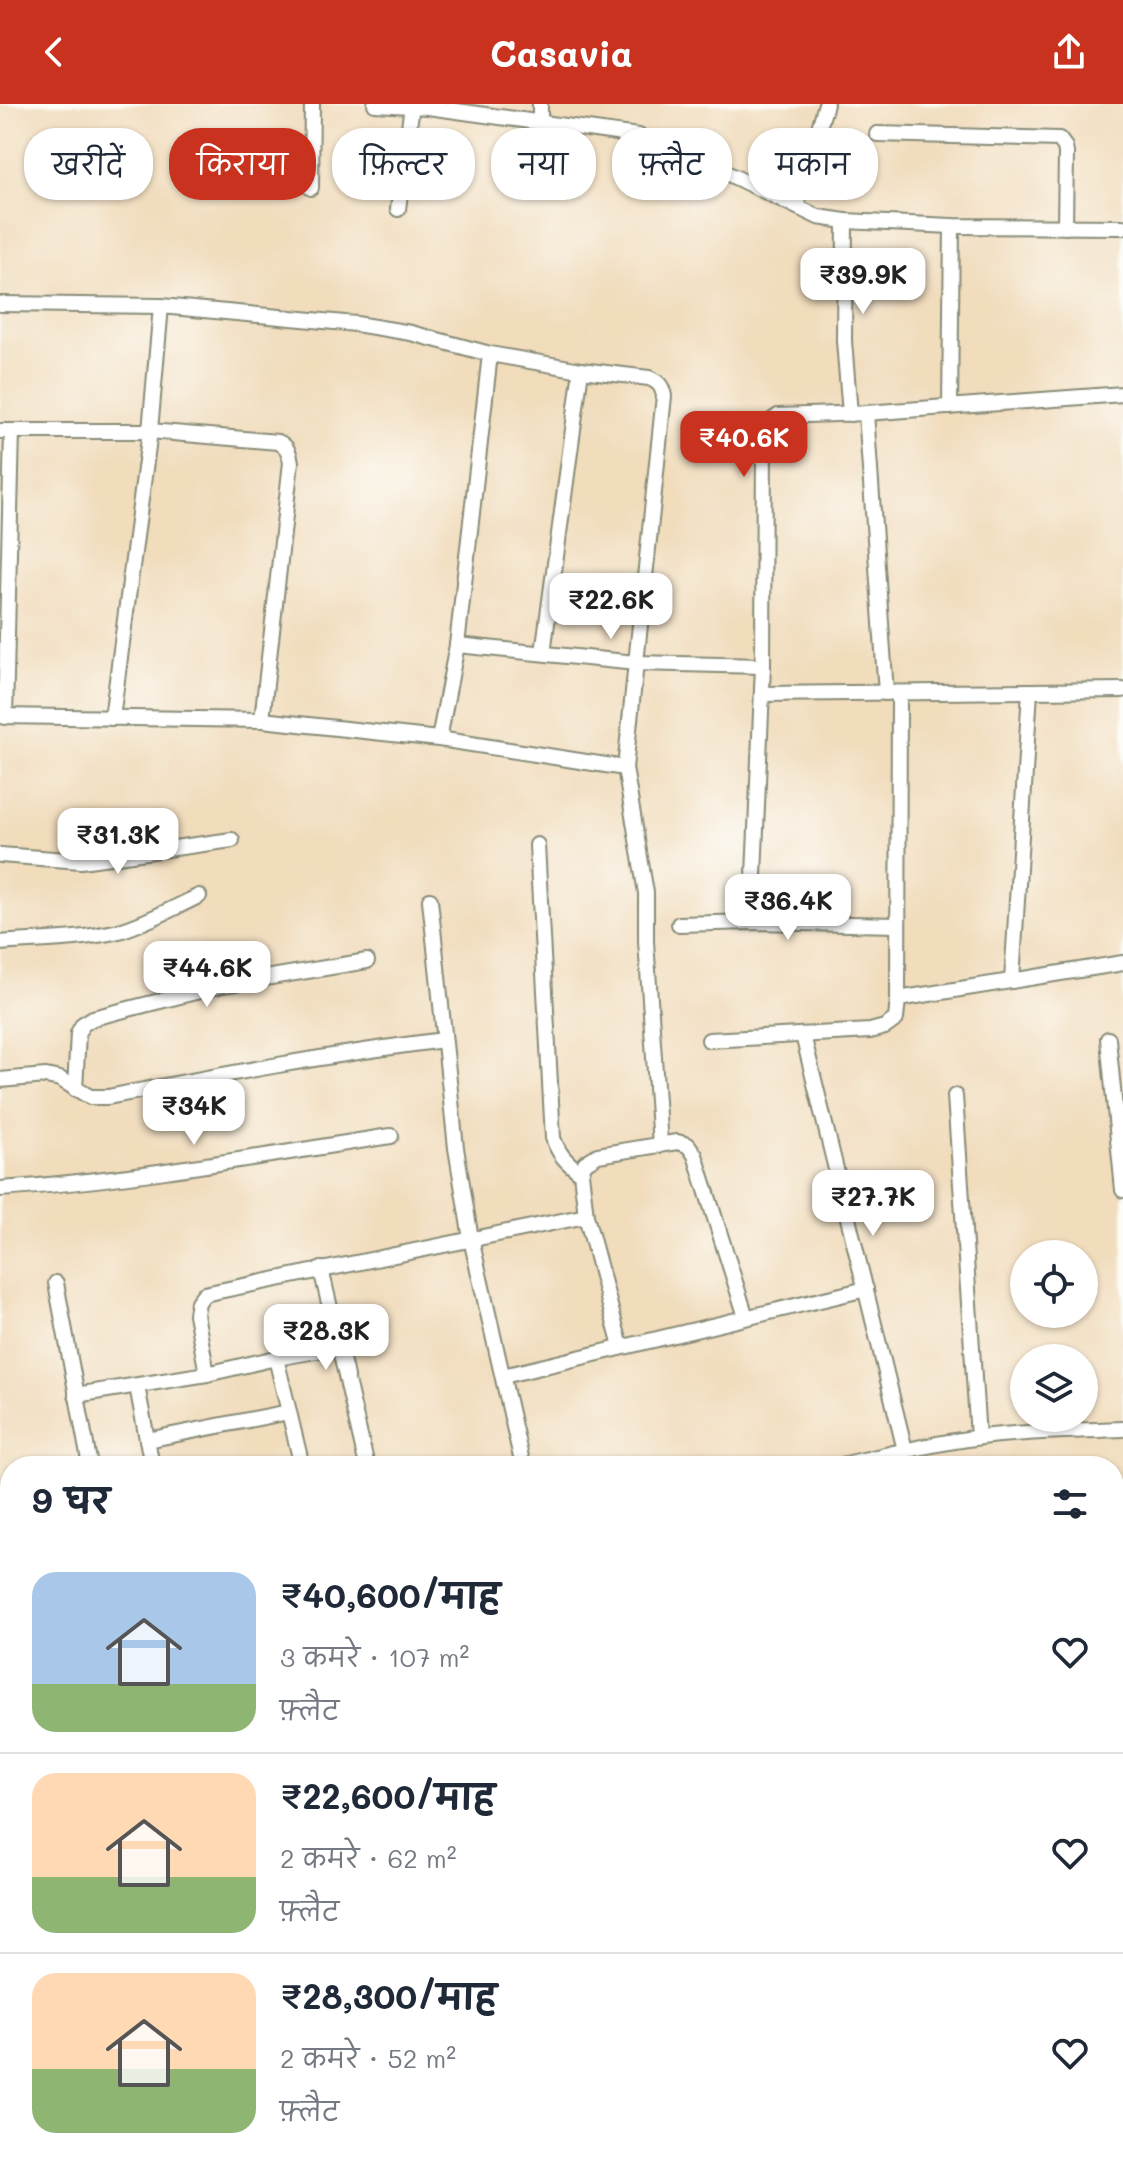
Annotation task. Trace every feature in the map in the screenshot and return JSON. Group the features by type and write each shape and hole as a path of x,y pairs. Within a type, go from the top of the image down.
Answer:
{"street":[{"path":"312,104 312,128"},
{"path":"375,104 428,105 638,136 691,156 818,217 952,226 1123,227"},
{"path":"540,104 540,121"},
{"path":"796,206 826,104"},
{"path":"398,209 412,105"},
{"path":"878,134 1059,139 1066,153 1065,227"},
{"path":"845,221 844,341 850,414"},
{"path":"950,407 952,226"},
{"path":"0,304 161,306 356,324 411,333 490,354 649,378 662,387 664,396 625,768 646,893 646,941 660,1145"},
{"path":"112,718 150,431 161,306"},
{"path":"439,739 457,645 490,354"},
{"path":"543,653 581,370"},
{"path":"752,922 763,666 766,425 778,416 866,413 1123,394"},
{"path":"709,1040 870,1031 885,1027 896,1019 898,925 892,693 866,413"},
{"path":"262,720 291,462 288,451 278,442 150,431 6,431 2,716 262,720 439,739 625,768"},
{"path":"457,645 636,663 763,666"},
{"path":"762,694 1123,690"},
{"path":"1012,981 1030,691"},
{"path":"0,855 81,861 232,840"},
{"path":"537,845 553,1138 565,1161 581,1173"},
{"path":"0,943 118,931 148,921 199,896"},
{"path":"430,900 456,1148 471,1239 521,1456"},
{"path":"679,924 898,925"},
{"path":"75,1089 78,1033 83,1024 93,1018 223,985 367,961"},
{"path":"898,999 1123,963"},
{"path":"803,1035 905,1450"},
{"path":"1108,1039 1123,1190"},
{"path":"0,1080 46,1076 60,1079 90,1097 108,1097 244,1070 444,1040"},
{"path":"955,1096 978,1437"},
{"path":"0,1189 148,1173 391,1136"},
{"path":"621,1347 586,1216 581,1173 585,1163 598,1155 677,1142 688,1145 695,1155 746,1317"},
{"path":"207,1374 196,1314 198,1302 204,1294 586,1216"},
{"path":"321,1269 365,1456"},
{"path":"56,1283 88,1456"},
{"path":"503,1376 866,1289"},
{"path":"76,1395 207,1374 339,1347"},
{"path":"276,1358 300,1456"},
{"path":"137,1386 150,1456"},
{"path":"147,1440 289,1412"},
{"path":"880,1456 978,1437 1123,1429"}]}
